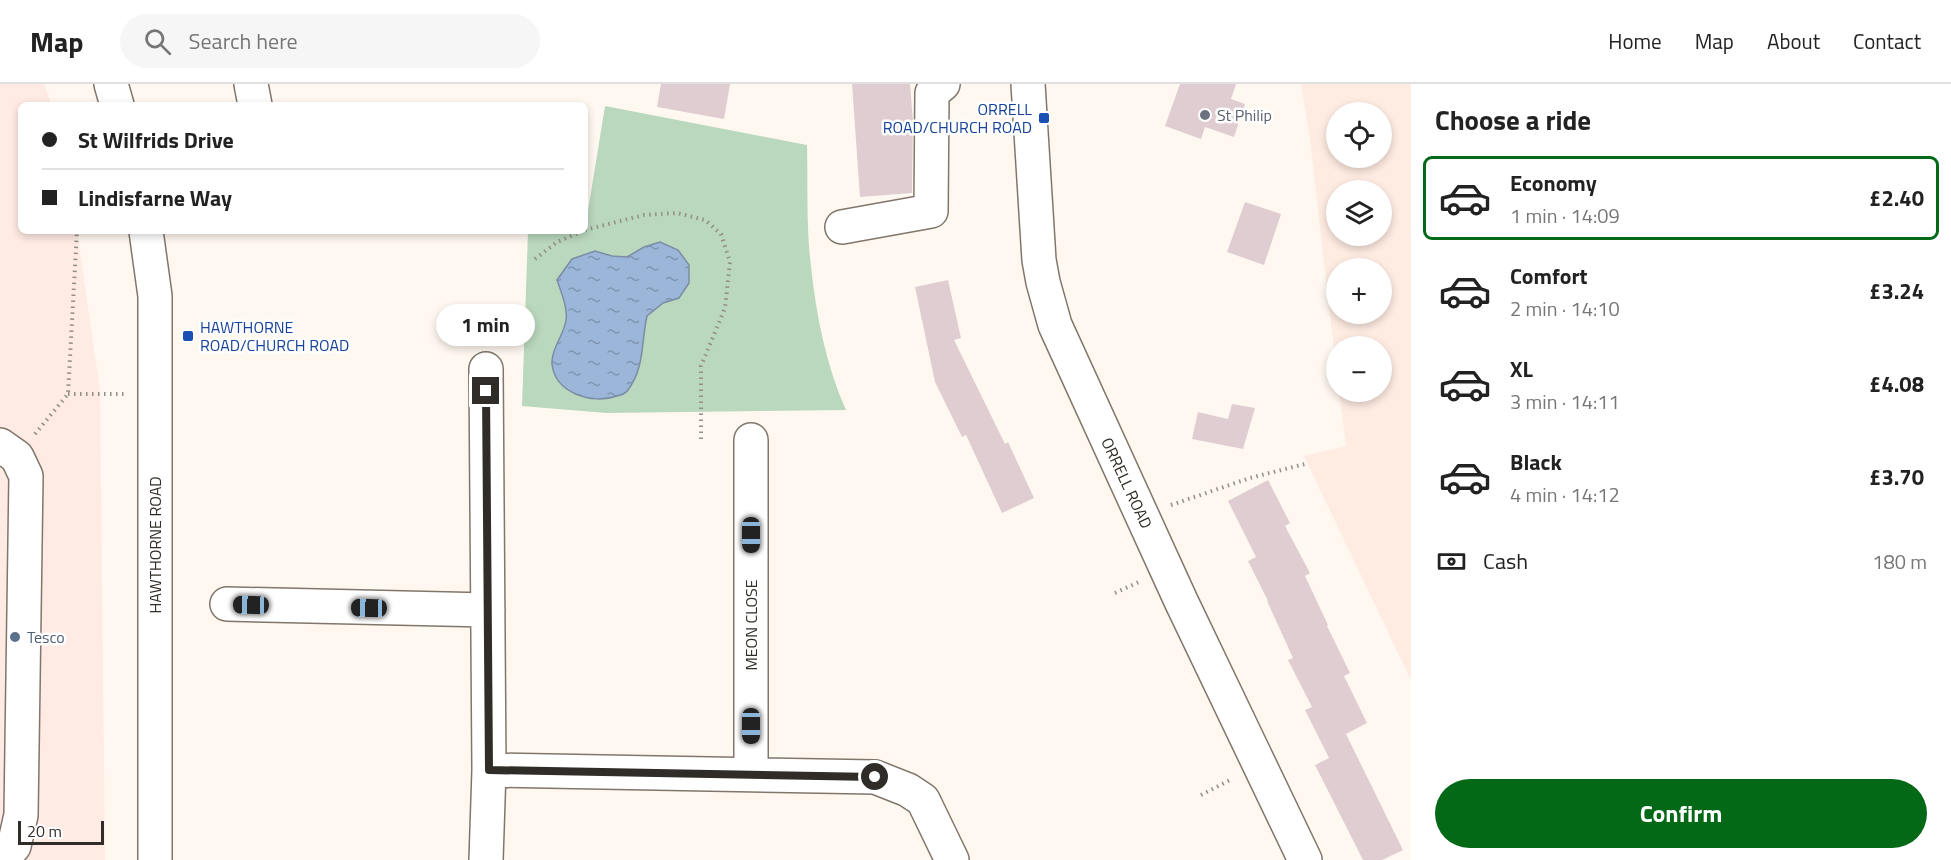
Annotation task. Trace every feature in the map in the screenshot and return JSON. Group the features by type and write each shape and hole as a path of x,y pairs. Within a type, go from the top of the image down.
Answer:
{"street":[{"path":"111,84 116,102"},
{"path":"251,84 254,102"},
{"path":"842,226 931,211 932,93 943,84"},
{"name":"ORRELL ROAD","path":"1028,84 1039,260 1042,282 1054,325 1181,601 1305,860"},
{"name":"HAWTHORNE ROAD","path":"149,234 155,296 155,860"},
{"path":"486,369 489,770 486,860"},
{"name":"MEON CLOSE","path":"751,440 751,774"},
{"path":"2,860 14,846 21,815 26,476 8,451"},
{"path":"227,604 488,610"},
{"path":"489,770 875,777 909,790 923,800 952,860"}],"path":[{"path":"588,230 644,215 678,213 705,220 721,234 730,262 725,308 701,366 700,439"},
{"path":"8,451 68,394 77,234"},
{"path":"535,259 557,242 577,234"},
{"path":"68,394 155,394"},
{"path":"1144,518 1169,506 1250,478 1305,464"}],"shaded area":[{"path":"0,84 44,84 51,102 18,102 18,234 77,234 100,391 105,860 0,860"},
{"path":"1301,84 1411,84 1411,680 1304,456 1346,446 1340,402 1392,402 1392,336 1332,336 1331,324 1392,324 1392,258 1326,258 1326,280 1310,140"}],"green space":[{"path":"605,106 807,145 808,236 816,303 827,358 846,410 606,413 522,406 528,234 588,234 588,211"}],"water":[{"path":"660,242 678,250 689,265 689,283 679,298 663,303 647,316 640,363 628,390 620,395 597,399 576,394 567,389 555,374 552,364 553,353 565,326 566,315 557,280 572,259 595,251 627,257 644,247"}],"building":[{"path":"661,84 730,84 724,119 657,107"},
{"path":"852,84 910,84 913,121 912,193 860,197"},
{"name":"St Philip","path":"1180,84 1236,84 1231,99 1245,104 1234,137 1205,127 1201,139 1165,126"},
{"path":"1245,202 1281,214 1264,265 1227,252"},
{"path":"948,280 961,338 954,340 1005,444 1008,442 1034,498 1002,513 966,435 962,437 935,382 915,287"},
{"path":"1232,404 1255,408 1243,449 1192,439 1198,412 1228,419"},
{"path":"1268,480 1290,523 1285,526 1310,573 1305,576 1350,673 1344,676 1367,723 1346,734 1403,850 1382,860 1363,860 1315,765 1329,758 1305,710 1312,707 1288,660 1293,658 1248,561 1256,557 1228,501"}],"place":[{"name":"St Philip","path":"1205,115"},
{"name":"ORRELL ROAD/CHURCH ROAD","path":"1044,118"},
{"name":"HAWTHORNE ROAD/CHURCH ROAD","path":"188,336"},
{"name":"Tesco","path":"15,637"}],"route":[{"path":"486,391 489,770 875,777"}]}
